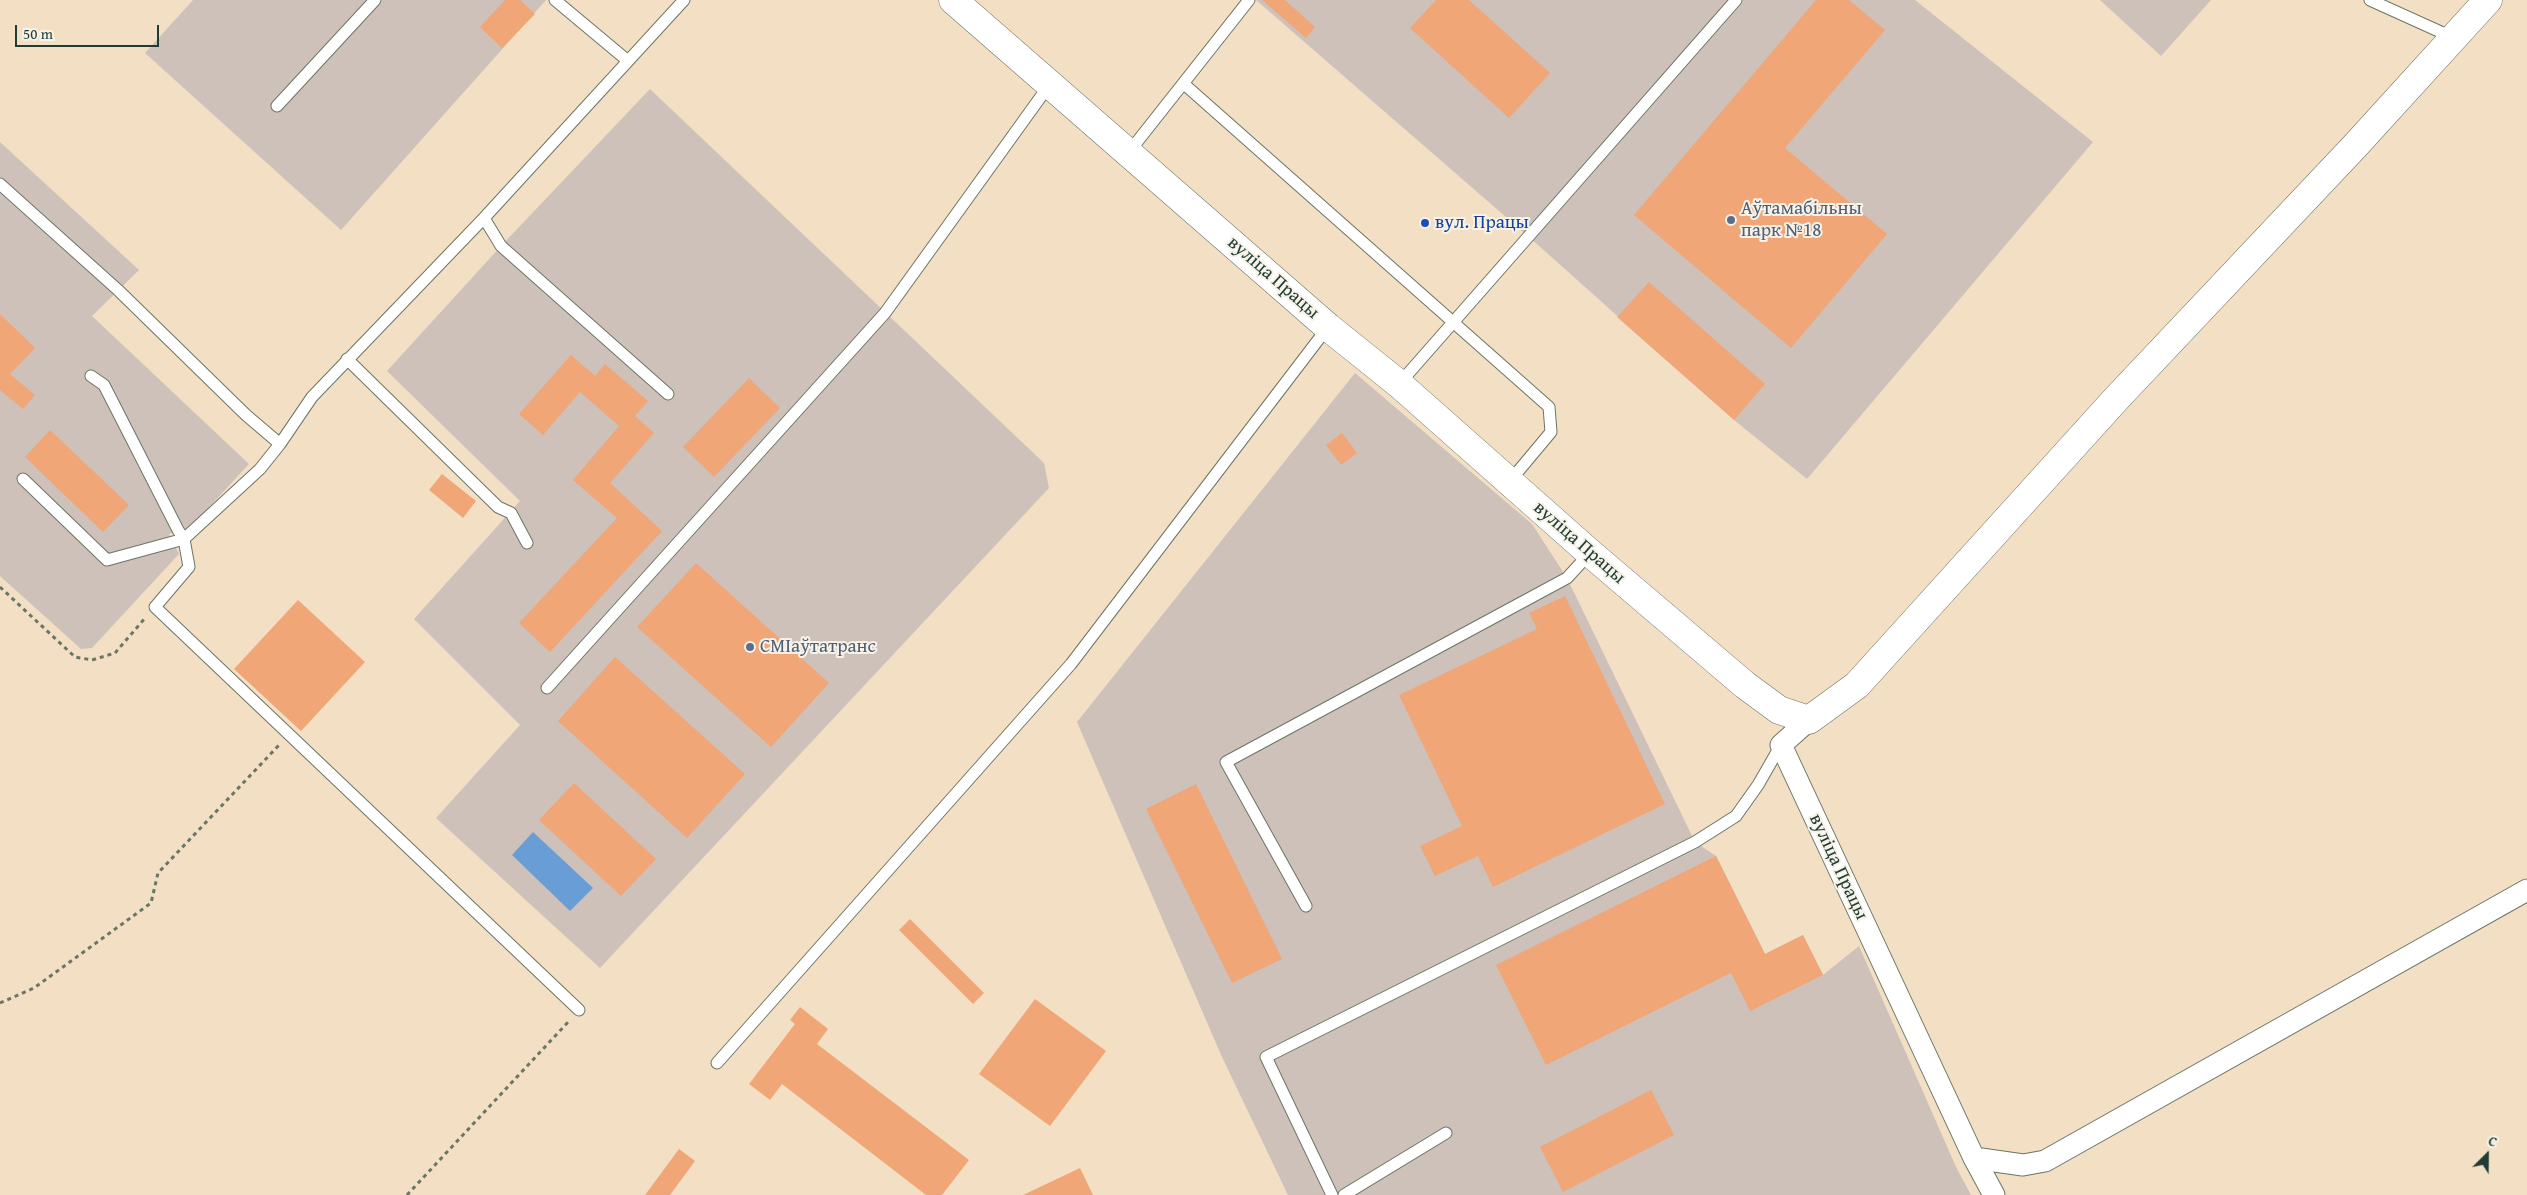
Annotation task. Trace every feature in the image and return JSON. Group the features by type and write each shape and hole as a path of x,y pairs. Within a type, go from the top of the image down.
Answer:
{"street":[{"name":"вуліца Працы","path":"953,0 1328,327 1399,384 1590,553 1745,685 1779,710 1809,720"},
{"path":"1781,745 1809,720 1857,685 2116,398 2355,146 2488,0"},
{"name":"вуліца Працы","path":"1781,745 1974,1158 1994,1195"},
{"path":"1974,1158 2023,1165 2045,1161 2527,890"}],"lane":[{"path":"277,106 375,0"},
{"path":"555,0 628,61"},
{"path":"23,479 107,560 184,539 260,469 280,444 312,397 484,218 684,0"},
{"path":"1129,152 1249,0"},
{"path":"1399,384 1736,0"},
{"path":"2370,0 2454,38"},
{"path":"547,688 886,313 1050,84"},
{"path":"1184,84 1550,406 1551,432 1510,481"},
{"path":"0,184 118,290 246,415 280,444"},
{"path":"484,218 500,246 668,394"},
{"path":"717,1063 1071,664 1328,327"},
{"path":"347,359 498,506 511,513 527,543"},
{"path":"91,376 104,385 184,539 189,567 155,607 578,1010"},
{"path":"1306,906 1226,762 1567,578 1590,553"},
{"path":"1332,1195 1266,1057 1694,842 1736,816 1781,745"},
{"path":"1344,1195 1446,1133"}],"path":[{"path":"0,587 75,658 92,660 115,653 155,607"},
{"path":"0,1003 34,988 151,903 158,873 289,734"},
{"path":"407,1195 578,1010"}],"shaded area":[{"path":"193,0 546,0 341,230 145,53"},
{"name":"Аўтамабільны парк №18","path":"1256,0 1915,0 2093,142 1807,479 1734,420 1529,237"},
{"path":"2100,0 2211,0 2161,56"},
{"path":"650,89 1044,463 1049,488 600,968 436,818 520,725 414,619 520,501 387,371 501,246"},
{"path":"0,142 139,270 92,316 249,464 187,531 178,530 169,534 179,554 92,648 81,649 0,576"},
{"path":"1355,373 1532,524 1567,578 1695,842 1716,856 1765,954 1803,935 1823,975 1859,946 1956,1167 1971,1195 1288,1195 1222,1057 1077,722"}],"water":[{"path":"533,832 593,888 570,911 512,855"}],"building":[{"path":"505,0 520,0 535,14 502,48 480,27"},
{"path":"1262,0 1285,0 1315,27 1306,38"},
{"path":"1436,0 1469,0 1550,73 1509,118 1410,28"},
{"path":"1816,0 1849,0 1885,30 1785,148 1887,234 1791,348 1634,215"},
{"path":"1649,282 1765,384 1734,420 1617,317"},
{"path":"0,314 35,348 10,374 35,395 23,409 0,390"},
{"path":"571,355 595,376 605,364 648,401 635,416 654,433 610,483 662,531 550,652 519,623 617,518 573,480 619,426 580,392 543,435 519,414"},
{"path":"749,378 780,408 714,477 683,447"},
{"path":"50,430 129,505 103,532 25,457"},
{"path":"1342,433 1357,453 1341,465 1326,445"},
{"path":"442,474 476,501 463,518 429,490"},
{"path":"696,563 829,683 771,747 637,627"},
{"path":"1565,596 1665,804 1493,887 1478,856 1435,876 1420,846 1462,826 1399,695 1537,629 1529,613"},
{"path":"298,600 365,662 301,731 234,669"},
{"path":"615,657 745,774 687,838 558,721"},
{"path":"574,783 656,859 621,896 539,820"},
{"path":"1196,784 1282,959 1232,983 1146,809"},
{"path":"1716,856 1765,954 1803,935 1823,975 1750,1011 1731,973 1546,1065 1496,965"},
{"path":"910,919 984,993 973,1004 899,930"},
{"path":"1035,999 1106,1051 1050,1126 979,1074"},
{"path":"800,1007 828,1029 817,1044 969,1160 942,1195 926,1195 782,1084 770,1100 749,1084 795,1024 790,1020"},
{"path":"1651,1090 1674,1135 1563,1192 1540,1147"},
{"path":"679,1149 695,1161 670,1195 645,1195"},
{"path":"1080,1168 1093,1195 1023,1195"}],"place":[{"name":"Аўтамабільны парк №18","path":"1731,220"},
{"name":"вул. Працы","path":"1425,223"},
{"name":"СМІаўтатранс","path":"750,647"}]}
